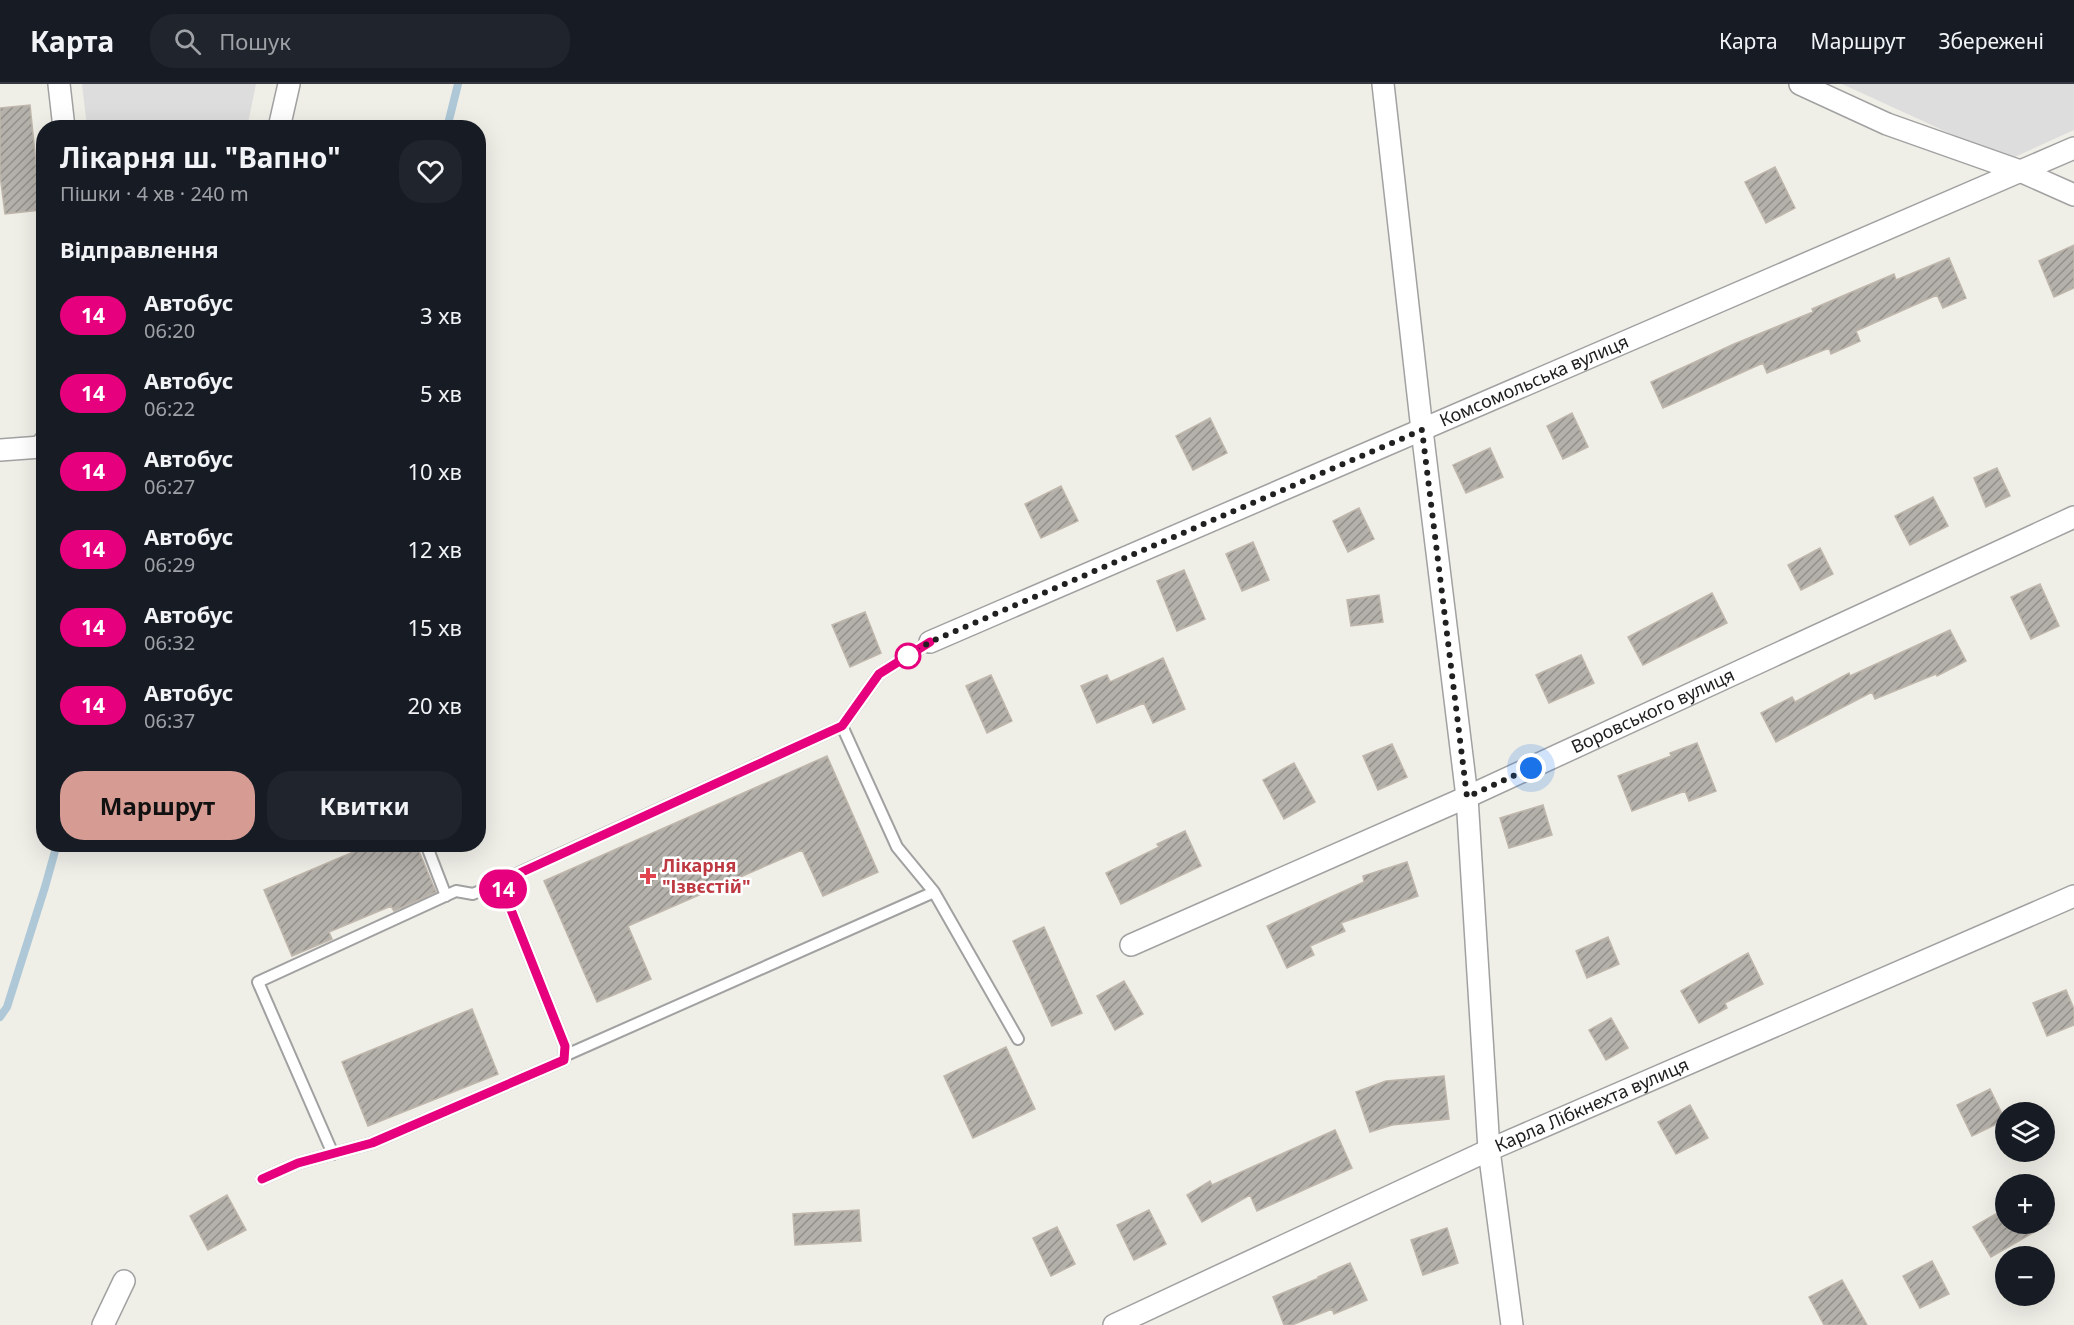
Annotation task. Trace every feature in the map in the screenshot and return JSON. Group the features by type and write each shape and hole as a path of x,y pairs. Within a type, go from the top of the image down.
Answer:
{"street":[{"path":"60,84 63,120"},
{"path":"281,120 289,84"},
{"path":"1383,84 1467,797 1489,1150 1512,1325"},
{"path":"1800,84 1887,124 2020,171 2074,195"},
{"name":"Комсомольська вулиця","path":"930,642 2074,148"},
{"path":"0,450 36,446"},
{"name":"Воровського вулиця","path":"1131,945 1467,797 2074,517"},
{"name":"Карла Лібкнехта вулиця","path":"1114,1325 1489,1150 2074,896"},
{"path":"104,1325 124,1281"}],"lane":[{"path":"333,1154 258,982 456,891 473,894 842,726 879,674 930,642"},
{"path":"842,726 897,847 934,892 1018,1039"},
{"path":"429,852 446,896"},
{"path":"262,1179 298,1163 372,1143 564,1060 565,1046 500,882"},
{"path":"564,1056 934,892"}],"shaded area":[{"path":"82,84 256,84 249,120 86,120"},
{"path":"1842,84 2074,84 2074,130 2008,160"}],"building":[{"path":"30,105 36,162 36,211 5,214 0,175 0,108"},
{"path":"1775,167 1795,208 1766,223 1745,182"},
{"path":"2074,245 2074,288 2054,297 2039,261"},
{"path":"1949,258 1966,298 1943,308 1937,295 1856,331 1860,341 1831,354 1829,348 1767,373 1763,363 1663,408 1651,382 1734,344 1813,312 1812,309 1894,274 1896,280"},
{"path":"1572,413 1588,447 1563,459 1547,426"},
{"path":"1210,418 1227,453 1193,470 1176,436"},
{"path":"1490,448 1503,477 1466,493 1453,465"},
{"path":"1997,468 2010,496 1986,507 1974,478"},
{"path":"1061,486 1078,521 1041,538 1025,504"},
{"path":"1933,497 1948,526 1910,545 1895,516"},
{"path":"1359,508 1374,539 1348,552 1333,521"},
{"path":"1253,542 1269,580 1242,591 1226,554"},
{"path":"1820,548 1833,574 1801,590 1788,565"},
{"path":"1184,570 1205,619 1177,631 1157,581"},
{"path":"2040,584 2059,626 2031,639 2011,597"},
{"path":"1712,593 1727,623 1643,665 1628,637"},
{"path":"1379,595 1383,622 1351,626 1347,600"},
{"path":"865,612 881,653 850,667 832,625"},
{"path":"1950,630 1966,661 1937,676 1936,674 1875,699 1872,692 1776,742 1761,713 1792,697 1795,702 1849,673 1850,676"},
{"path":"1581,655 1594,683 1549,703 1536,675"},
{"path":"1163,658 1185,709 1153,723 1144,703 1097,723 1081,686 1107,675 1110,682"},
{"path":"991,675 1012,721 987,733 966,686"},
{"path":"1697,743 1716,791 1689,801 1685,791 1632,811 1618,776 1671,756 1670,753"},
{"path":"1392,744 1407,777 1378,790 1363,756"},
{"name":"Лікарня \"Ізвєстій\"","path":"827,756 878,872 823,896 802,850 628,926 651,979 597,1002 544,881"},
{"path":"1294,763 1315,802 1284,819 1263,780"},
{"path":"1543,805 1552,835 1509,848 1500,818"},
{"path":"1185,831 1201,866 1121,904 1106,873 1159,847 1157,844"},
{"path":"353,852 419,852 436,892 394,911 391,906 329,932 332,939 292,956 264,890"},
{"path":"1407,862 1418,896 1341,923 1345,931 1310,946 1314,955 1287,968 1267,926 1364,882 1363,876"},
{"path":"1044,927 1082,1013 1052,1026 1013,941"},
{"path":"1608,937 1619,964 1587,978 1576,951"},
{"path":"1748,953 1763,984 1725,1003 1727,1008 1699,1023 1681,991"},
{"path":"1124,981 1143,1014 1115,1030 1097,996"},
{"path":"2066,990 2074,1009 2074,1025 2047,1036 2033,1003"},
{"path":"472,1009 498,1074 368,1126 342,1062"},
{"path":"1611,1018 1628,1048 1606,1060 1589,1030"},
{"path":"1006,1047 1035,1109 973,1138 944,1076"},
{"path":"1444,1076 1449,1119 1392,1125 1370,1132 1356,1092 1386,1081"},
{"path":"1990,1089 1996,1102 1995,1125 1972,1136 1957,1105"},
{"path":"1690,1105 1708,1138 1676,1154 1658,1122"},
{"path":"1335,1130 1352,1168 1257,1211 1250,1195 1202,1222 1187,1195 1210,1181 1212,1185"},
{"path":"227,1195 246,1230 208,1250 190,1216"},
{"path":"859,1210 861,1241 795,1245 793,1214"},
{"path":"1149,1210 1166,1244 1134,1260 1117,1225"},
{"path":"1995,1214 1995,1234 2031,1234 2010,1246 1995,1246 1995,1255 1991,1257 1973,1227"},
{"path":"1057,1227 1075,1264 1051,1276 1033,1238"},
{"path":"1447,1228 1458,1263 1423,1275 1411,1240"},
{"path":"1932,1261 1949,1294 1920,1308 1903,1276"},
{"path":"1350,1263 1367,1300 1334,1314 1332,1309 1292,1325 1284,1325 1273,1297"},
{"path":"1842,1280 1867,1325 1824,1325 1809,1297"}],"waterway":[{"path":"449,120 458,84"},
{"path":"0,1017 7,1007 55,852"}],"bus line":[{"name":"14","path":"262,1179 298,1163 372,1143 564,1060 565,1046 500,882 842,726 879,674 930,642"}],"place":[{"name":"Лікарня \"Ізвєстій\"","path":"648,876"}],"route":[{"path":"908,656 930,642 1422,430 1467,797 1531,768"}]}
